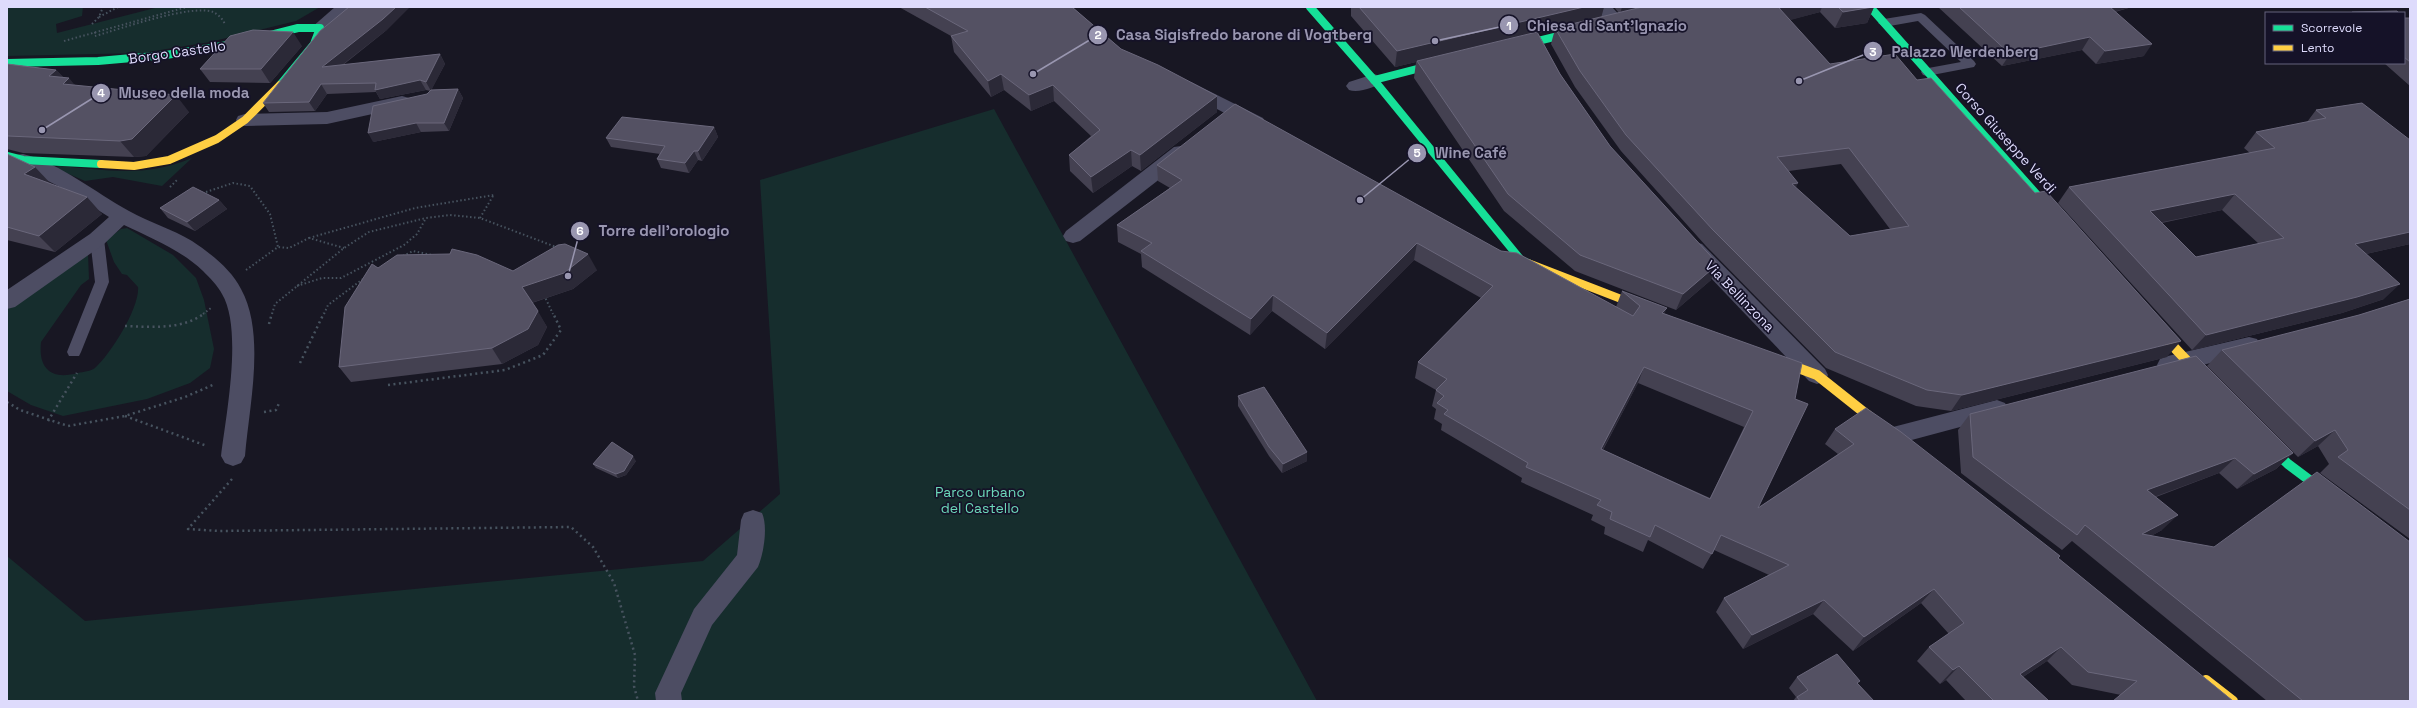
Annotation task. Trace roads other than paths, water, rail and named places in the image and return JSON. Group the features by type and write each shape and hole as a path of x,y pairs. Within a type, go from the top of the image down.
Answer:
{"street":[{"path":"15,158 134,166 169,160 217,139 245,120 288,77 314,44 320,28 345,7"},
{"path":"1310,7 1374,80 1521,260"},
{"path":"1603,7 1616,21"},
{"name":"Corso Giuseppe Verdi","path":"1870,7 2059,219"},
{"name":"Borgo Castello","path":"7,63 138,60 221,47 297,28 310,26 320,28"},
{"path":"1502,49 1593,27"},
{"path":"1540,40 1550,59"},
{"path":"1355,86 1456,60"},
{"path":"1174,80 1238,107 1275,132"},
{"path":"245,120 327,118 419,98"},
{"path":"1216,124 1238,107"},
{"path":"1073,236 1197,139"},
{"path":"15,158 73,185 122,216 184,246 210,265 229,287 241,316 243,354 236,414 236,464"},
{"path":"7,301 97,239 122,216"},
{"name":"Via Bellinzona","path":"1682,234 1817,375"},
{"path":"1492,253 1505,261 1521,260 1654,312"},
{"path":"2148,319 2212,388"},
{"path":"2147,370 2268,340"},
{"path":"1765,355 1817,375 1900,441 2016,404"},
{"path":"2255,431 2288,464 2343,505"},
{"path":"669,701 668,693 703,617 749,559 753,520"},
{"path":"2196,672 2233,701"}],"lane":[{"path":"1884,23 1921,17 1970,64 1928,72"},
{"path":"74,352 102,282 97,239"}],"place":[{"name":"Chiesa di Sant'Ignazio","path":"1435,41"},
{"name":"Casa Sigisfredo barone di Vogtberg","path":"1033,74"},
{"name":"Palazzo Werdenberg","path":"1799,81"},
{"name":"Museo della moda","path":"42,130"},
{"name":"Wine Café","path":"1360,200"},
{"name":"Torre dell'orologio","path":"568,276"}],"park label":[{"name":"Parco urbano del Castello","path":"980,500"}]}
